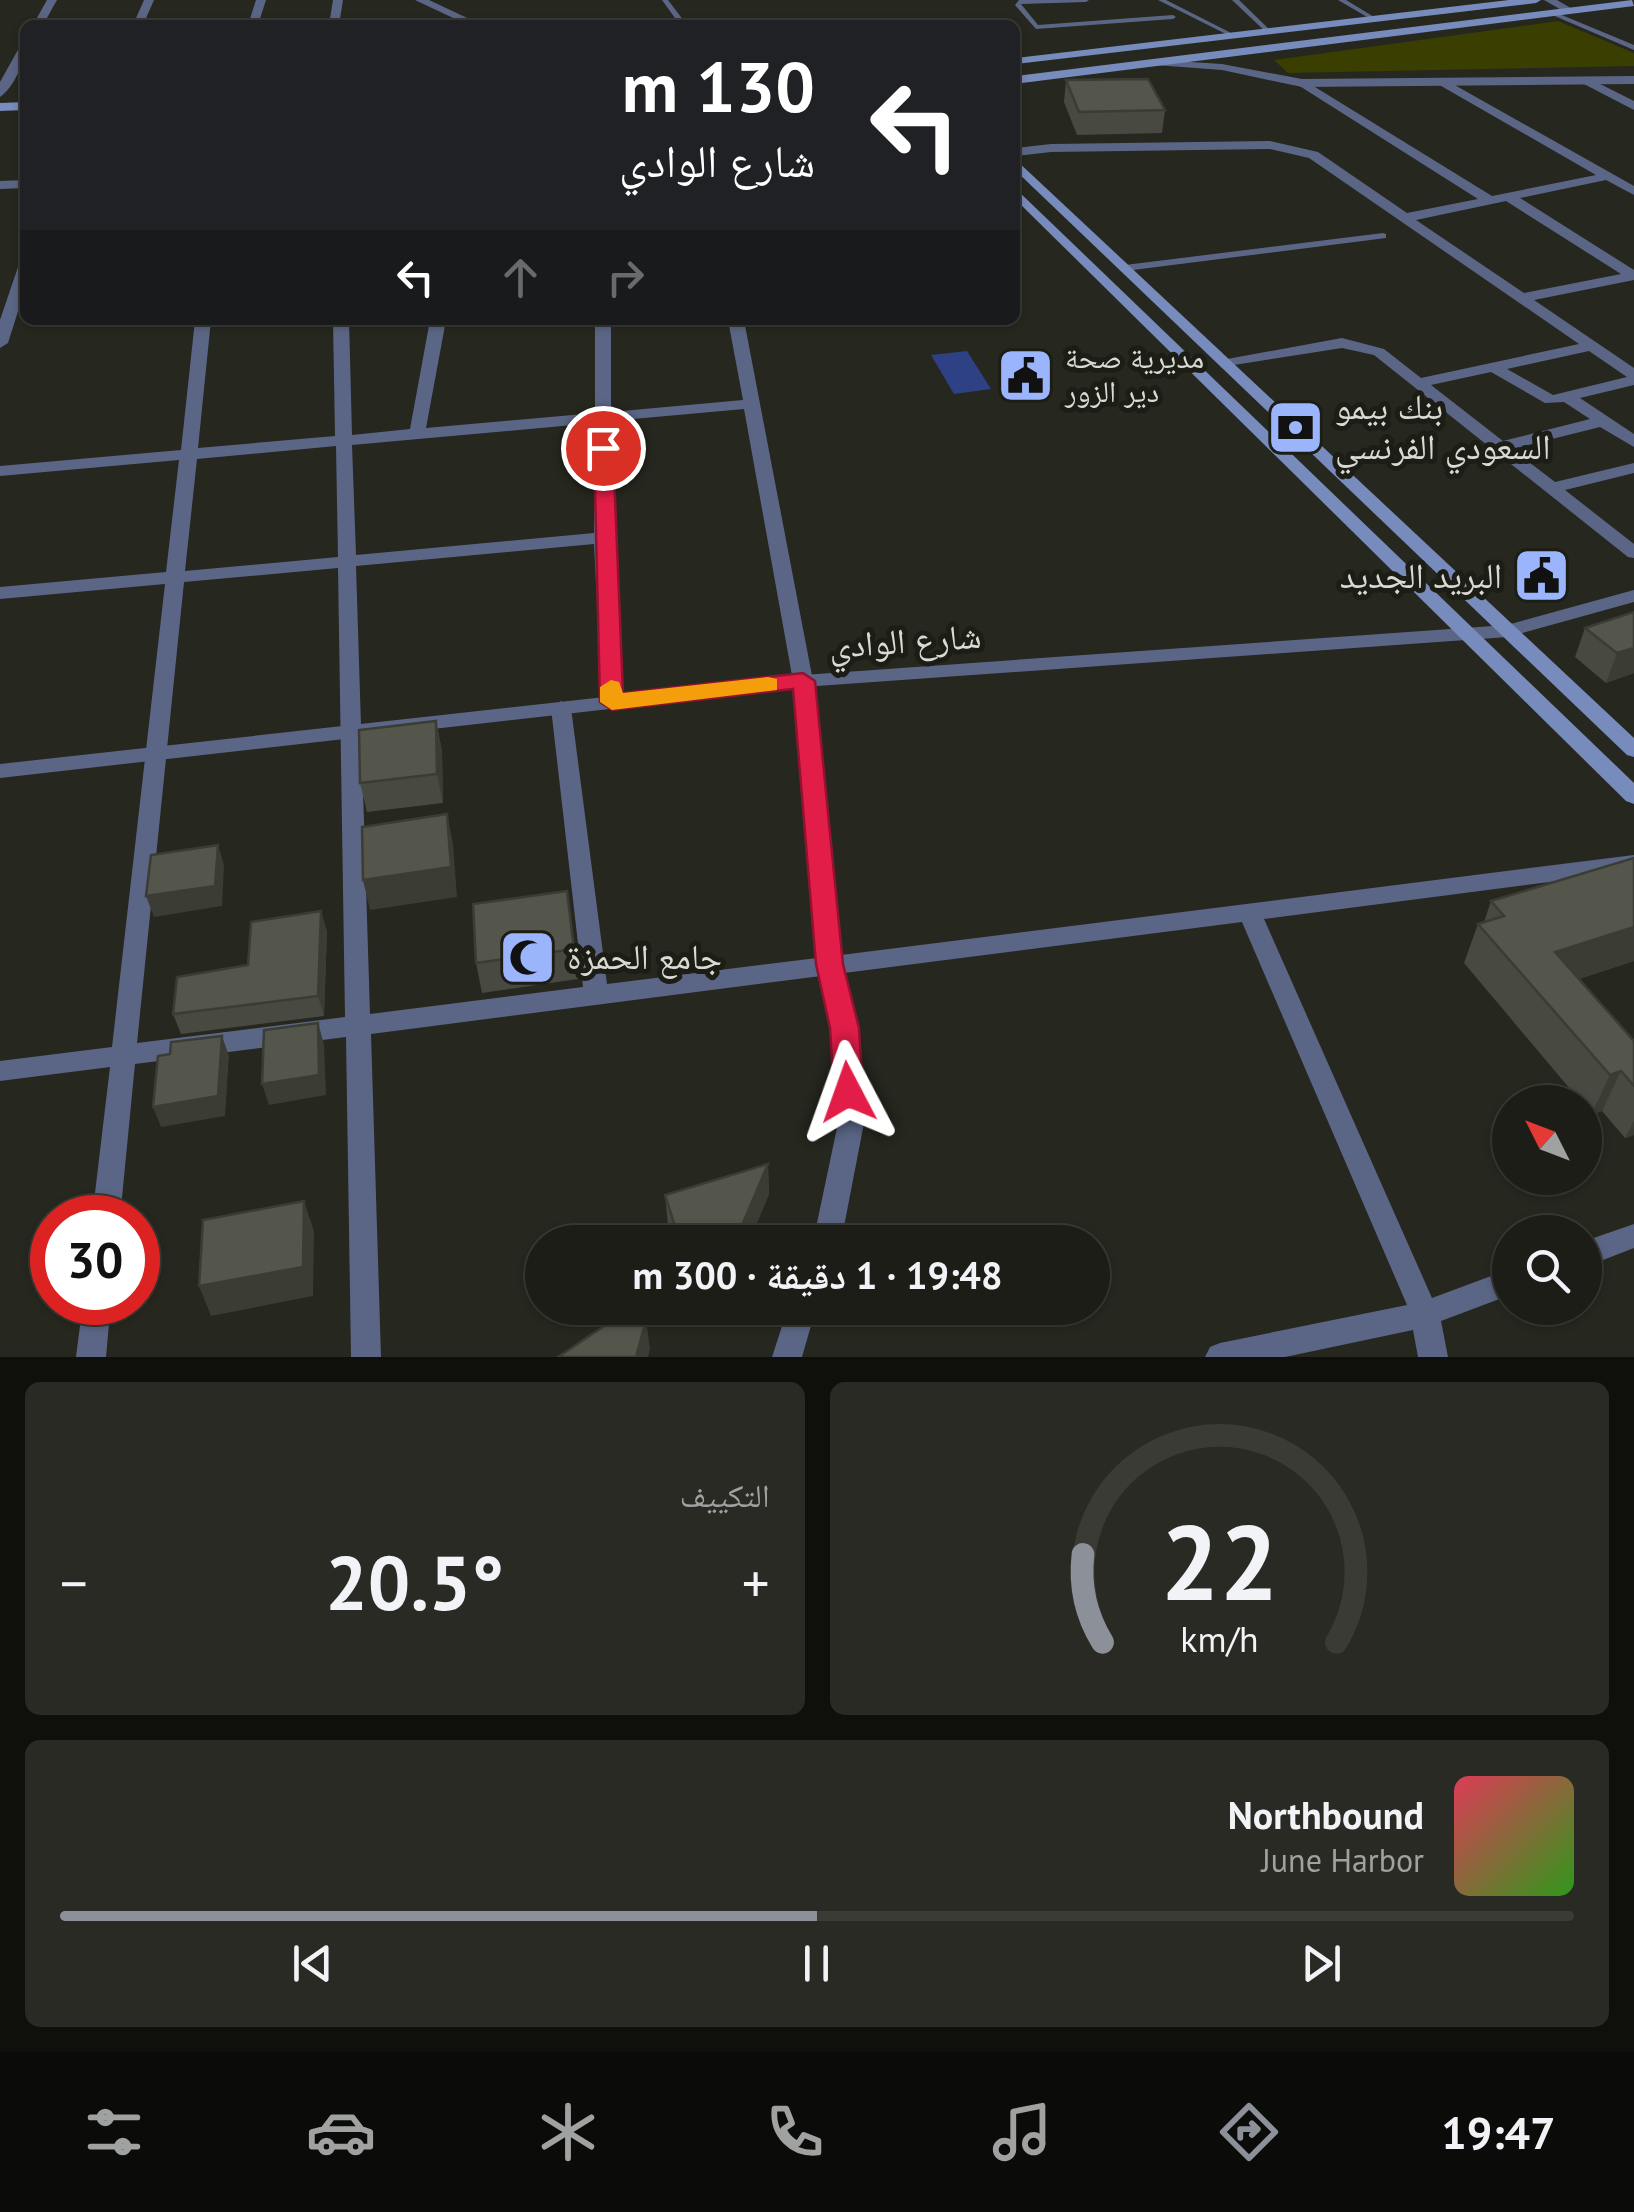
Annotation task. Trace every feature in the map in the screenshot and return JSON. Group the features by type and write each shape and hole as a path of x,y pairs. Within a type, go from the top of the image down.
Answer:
{"main road":[{"path":"1020,60 1536,0"},
{"path":"1020,79 1252,52 1550,6 1569,10 1634,3"},
{"path":"1020,93 1032,78"},
{"path":"1020,168 1634,750"},
{"path":"1020,197 1634,796"}],"street":[{"path":"420,0 466,20"},
{"path":"1252,52 1252,64 1276,78"},
{"path":"0,93 20,57"},
{"path":"1160,63 1222,67 1302,83 1634,80"},
{"path":"1440,81 1634,191"},
{"path":"1586,81 1634,106"},
{"path":"1302,83 1489,200"},
{"path":"1020,151 1270,145 1313,155 1634,378"},
{"path":"1404,218 1608,176"},
{"path":"1509,196 1634,276 1522,298"},
{"path":"0,343 14,292"},
{"path":"109,1195 202,325"},
{"path":"341,325 366,1357"},
{"path":"418,434 437,325"},
{"path":"603,325 604,538 612,702"},
{"path":"737,325 803,681 830,964 844,1028 850,1124 829,1225"},
{"path":"1227,364 1342,343 1379,352 1634,553"},
{"path":"1418,383 1592,346"},
{"path":"1613,361 1634,356"},
{"path":"1493,367 1551,400 1634,378"},
{"path":"1566,396 1634,442"},
{"path":"0,471 752,404"},
{"path":"1500,448 1603,421"},
{"path":"1552,488 1634,468"},
{"path":"0,593 604,538"},
{"name":"شارع الوادي","path":"0,771 803,681 1508,631 1634,596"},
{"path":"562,708 596,996"},
{"path":"0,1072 1634,863"},
{"path":"1249,911 1425,1314 1433,1357"},
{"path":"1602,1248 1634,1236"},
{"path":"1220,1357 1425,1314 1492,1289"},
{"path":"91,1357 94,1325"},
{"path":"787,1357 797,1325"}],"lane":[{"path":"665,0 680,20"},
{"path":"1019,2 1086,0"},
{"path":"1161,0 1236,37"},
{"path":"1235,0 1270,32"},
{"path":"1341,0 1376,20"},
{"path":"1019,2 1036,27 1174,16"},
{"path":"1550,6 1634,48"},
{"path":"1125,268 1383,236"}],"shaded area":[{"path":"1558,21 1634,53 1634,66 1288,73 1274,60"}],"water":[{"path":"967,351 991,389 954,394 931,355"}],"building":[{"path":"1148,79 1165,110 1079,112 1066,80"},
{"path":"1634,612 1634,648 1617,653 1585,628"},
{"path":"436,721 437,774 360,783 359,730"},
{"path":"447,814 451,867 363,880 362,827"},
{"path":"218,845 215,886 146,896 151,855"},
{"path":"1634,858 1634,927 1555,952 1634,1041 1634,1086 1621,1071 1610,1075 1478,924 1504,916 1491,901"},
{"path":"567,891 574,949 476,963 473,904"},
{"path":"321,911 318,996 173,1014 177,977 248,965 251,922"},
{"path":"318,1023 319,1075 262,1084 264,1030"},
{"path":"222,1036 218,1096 153,1107 158,1056 170,1054 171,1042"},
{"path":"768,1164 742,1225 675,1225 665,1195"},
{"path":"304,1201 303,1267 199,1286 203,1220"},
{"path":"606,1325 645,1325 636,1357 558,1357"}],"slow traffic":[{"path":"611,687 612,702 768,685"}],"place":[{"name":"مديرية صحة دير الزور","path":"1026,375"},
{"name":"بنك بيمو السعودي الفرنسي","path":"1296,427"},
{"name":"البريد الجديد","path":"1541,576"},
{"name":"جامع الحمزة","path":"528,957"}],"route":[{"path":"603,448 612,702 803,681 830,964 844,1028 848,1092"}]}
